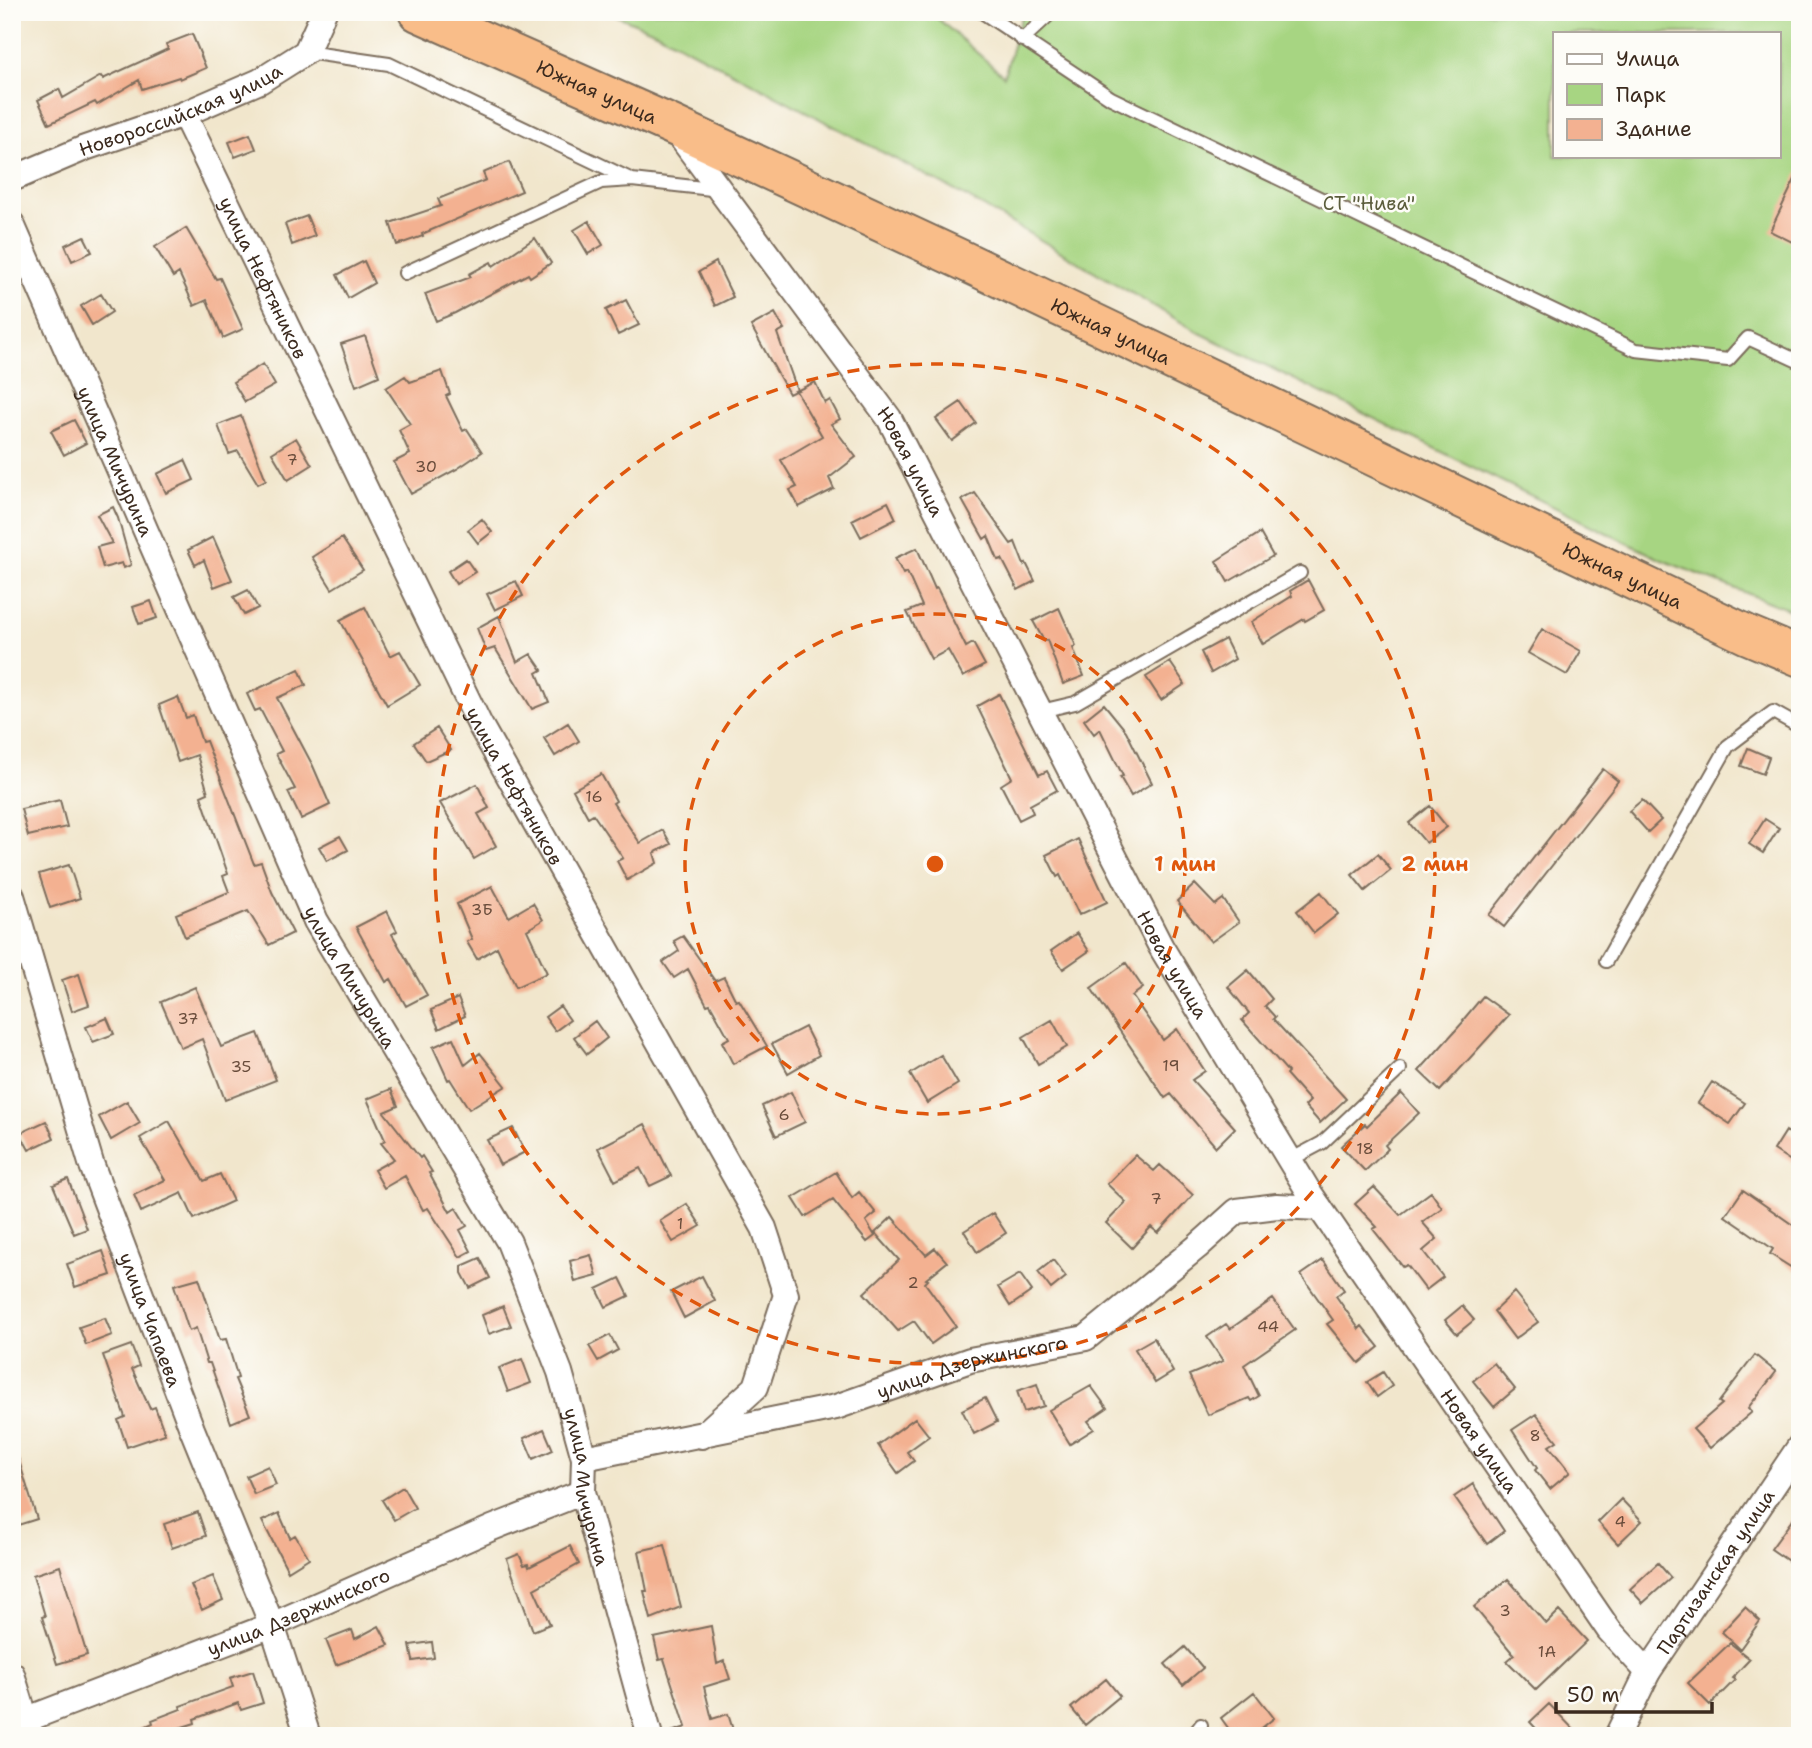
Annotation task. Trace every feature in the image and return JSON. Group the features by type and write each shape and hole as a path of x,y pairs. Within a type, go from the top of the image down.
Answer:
{"highway":[{"name":"Южная улица","path":"418,12 473,32 947,253 1748,635 1800,655"}],"street":[{"path":"306,52 324,12"},
{"name":"Новороссийская улица","path":"12,179 85,148 184,114 260,81 306,52"},
{"name":"улица Нефтяников","path":"184,114 480,725 764,1228 786,1296 756,1387 702,1436"},
{"name":"Новая улица","path":"672,125 889,418 1161,947 1320,1208 1609,1630 1648,1672"},
{"name":"улица Мичурина","path":"12,224 316,921 509,1242 560,1372 584,1458 583,1492 650,1736"},
{"name":"улица Чапаева","path":"12,896 91,1163 192,1429 272,1625 308,1736"},
{"name":"улица Дзержинского","path":"584,1458 836,1407 970,1360 1086,1338 1237,1211 1277,1206 1320,1208"},
{"name":"Партизанская улица","path":"1617,1736 1648,1672 1800,1446"},
{"name":"улица Дзержинского","path":"23,1727 272,1625 492,1528 583,1492"},
{"path":"12,1674 23,1727"}],"lane":[{"path":"982,12 1111,98 1636,350 1728,360 1748,338 1800,362"},
{"path":"1023,40 1052,12"},
{"path":"306,52 389,64 632,180"},
{"path":"405,273 601,182 632,180 720,190"},
{"path":"1041,711 1075,703 1300,573"},
{"path":"1605,961 1728,746 1773,712 1800,727"},
{"path":"1290,1160 1322,1143 1400,1069"},
{"path":"1193,1736 1201,1725"}],"green space":[{"name":"СТ \"Нива\"","path":"608,12 930,12 1004,76 1023,12 1800,12 1800,614 1662,560 1200,333 965,196 654,31"}],"building":[{"path":"192,34 206,68 180,79 179,77 142,89 139,80 97,105 95,102 49,124 38,100 59,89 63,98 101,76 103,79 168,49 166,44"},
{"path":"250,134 256,149 235,157 229,142"},
{"path":"509,162 522,191 397,245 390,223 441,206 438,199 486,180 483,173"},
{"path":"1800,169 1800,246 1770,231"},
{"path":"307,216 315,236 292,245 285,224"},
{"path":"589,221 603,245 588,254 574,230"},
{"path":"186,228 216,279 220,278 243,329 223,338 207,300 194,306 179,273 173,277 155,247"},
{"path":"84,236 92,252 72,261 65,245"},
{"path":"535,238 551,263 530,277 528,274 436,321 425,294 471,277 469,274 491,262 493,266"},
{"path":"364,261 374,283 348,298 337,275"},
{"path":"716,262 733,297 715,306 699,272"},
{"path":"101,294 112,312 92,325 81,306"},
{"path":"626,300 639,325 618,335 606,310"},
{"path":"775,313 784,329 777,333 797,390 789,394 751,326"},
{"path":"365,336 379,376 356,386 341,344"},
{"path":"263,364 275,385 245,402 233,382"},
{"path":"442,371 450,394 446,396 463,431 467,429 482,452 411,494 394,462 410,454 399,430 410,424 386,388 405,376 410,382"},
{"path":"815,382 825,403 830,400 840,419 831,424 856,457 829,478 834,489 799,507 790,490 797,487 781,460 822,436 796,391"},
{"path":"961,402 976,423 952,441 936,419"},
{"path":"241,416 266,480 258,484 238,451 229,454 218,425"},
{"path":"74,420 86,443 64,455 51,431"},
{"path":"296,438 312,465 288,480 272,453"},
{"path":"185,460 194,480 166,493 157,474"},
{"path":"975,493 1011,544 1015,542 1024,565 1026,563 1035,581 1018,590 1002,559 998,560 988,536 984,539 962,500"},
{"path":"888,502 896,519 861,537 852,520"},
{"path":"113,507 131,565 124,568 122,563 103,568 97,547 112,543 97,515"},
{"path":"482,519 492,532 478,543 468,530"},
{"path":"1260,533 1273,556 1228,582 1216,561"},
{"path":"213,537 232,580 214,587 204,560 195,565 188,550"},
{"path":"342,538 363,570 332,589 312,557"},
{"path":"917,548 966,647 973,643 985,665 963,677 948,650 931,659 907,612 922,606 907,572 903,574 895,558"},
{"path":"466,559 475,572 456,584 448,571"},
{"path":"1308,580 1324,610 1263,644 1251,622 1292,596 1290,591"},
{"path":"516,581 523,596 495,610 487,594"},
{"path":"248,590 258,608 244,615 234,597"},
{"path":"151,601 157,618 139,624 133,607"},
{"path":"365,607 390,656 400,651 420,685 387,705 340,620"},
{"path":"1059,608 1076,646 1073,648 1084,676 1063,684 1047,640 1044,641 1033,621"},
{"path":"499,616 517,662 531,654 542,670 537,673 549,702 532,709 495,648 486,651 477,628"},
{"path":"1542,629 1581,651 1567,675 1528,653"},
{"path":"1225,639 1235,659 1211,673 1201,652"},
{"path":"1170,662 1185,684 1161,700 1146,677"},
{"path":"299,669 306,685 277,698 330,805 301,819 288,792 295,789 276,754 282,751 260,709 255,711 247,694"},
{"path":"999,694 1039,775 1047,771 1057,790 1030,805 1033,813 1019,820 1001,785 1012,778 977,706"},
{"path":"178,697 186,718 193,715 202,742 206,741 254,864 261,862 272,892 293,933 269,945 248,911 185,937 176,914 229,892 223,876 228,874 201,796 208,793 197,755 178,762 159,705"},
{"path":"1104,704 1126,731 1152,783 1131,796 1100,729 1094,734 1084,720"},
{"path":"568,723 579,741 555,756 544,738"},
{"path":"437,728 451,750 426,761 414,743"},
{"path":"1748,748 1769,757 1763,774 1741,766"},
{"path":"1603,769 1618,781 1504,927 1489,915"},
{"path":"601,774 616,801 613,803 640,843 663,830 671,844 654,853 657,863 627,880 617,861 623,858 593,814 588,817 573,790"},
{"path":"477,784 489,808 478,814 496,846 474,859 440,803"},
{"path":"60,800 67,827 28,836 21,809"},
{"path":"1642,800 1661,820 1648,832 1629,811"},
{"path":"1430,806 1447,827 1426,843 1409,823"},
{"path":"1765,819 1779,828 1763,853 1749,844"},
{"path":"340,836 348,850 327,861 319,847"},
{"path":"1078,839 1107,902 1079,915 1060,875 1057,877 1046,855"},
{"path":"1378,854 1391,870 1365,891 1352,875"},
{"path":"69,865 80,898 50,908 39,874"},
{"path":"1195,884 1215,905 1223,899 1239,922 1211,942 1177,901"},
{"path":"492,886 509,917 533,903 543,920 527,930 547,973 516,987 497,947 477,959 467,942 472,939 457,904"},
{"path":"1321,892 1338,914 1314,933 1297,911"},
{"path":"387,911 397,931 392,934 427,995 406,1006 391,979 386,982 356,927"},
{"path":"1077,933 1089,951 1063,969 1051,951"},
{"path":"683,936 715,981 724,977 736,1001 739,1000 767,1046 733,1064 722,1042 729,1038 688,969 674,978 663,962 679,951 674,941"},
{"path":"1126,963 1143,988 1132,996 1163,1040 1177,1029 1205,1071 1192,1080 1235,1128 1216,1147 1171,1094 1165,1098 1091,988"},
{"path":"1248,970 1272,999 1265,1006 1275,1017 1273,1019 1346,1099 1320,1123 1305,1106 1310,1101 1242,1020 1249,1013 1228,987"},
{"path":"79,974 89,1005 72,1011 62,980"},
{"path":"195,987 221,1047 258,1033 276,1080 225,1100 202,1039 181,1048 161,1002"},
{"path":"1483,996 1509,1015 1440,1091 1419,1071"},
{"path":"458,998 465,1016 439,1029 431,1010"},
{"path":"560,1006 570,1020 555,1031 545,1017"},
{"path":"107,1018 114,1034 93,1042 86,1027"},
{"path":"1052,1020 1067,1047 1038,1064 1023,1037"},
{"path":"595,1021 607,1038 587,1054 574,1037"},
{"path":"805,1027 819,1055 788,1073 772,1044"},
{"path":"453,1038 465,1065 480,1053 506,1086 469,1109 450,1079 448,1080 433,1047"},
{"path":"941,1055 958,1084 927,1103 910,1074"},
{"path":"1712,1082 1745,1103 1730,1124 1698,1103"},
{"path":"391,1089 398,1106 384,1112 420,1158 422,1156 450,1212 456,1208 467,1226 460,1230 471,1251 460,1257 428,1208 423,1210 405,1176 384,1188 374,1170 394,1159 381,1143 385,1140 367,1099"},
{"path":"791,1092 805,1122 776,1136 762,1106"},
{"path":"1401,1093 1419,1113 1385,1145 1388,1149 1365,1171 1341,1146 1365,1124 1367,1126"},
{"path":"127,1101 140,1123 111,1140 99,1117"},
{"path":"46,1121 54,1138 29,1150 20,1133"},
{"path":"169,1121 204,1181 220,1174 233,1201 194,1219 182,1193 141,1212 134,1195 165,1180 140,1138"},
{"path":"645,1124 671,1176 650,1186 640,1168 615,1181 598,1148"},
{"path":"513,1128 525,1152 500,1165 487,1140"},
{"path":"1786,1131 1800,1140 1800,1167 1774,1150"},
{"path":"1135,1155 1154,1171 1160,1165 1193,1195 1158,1233 1151,1227 1132,1248 1106,1223 1126,1202 1107,1184"},
{"path":"836,1172 852,1198 859,1192 876,1213 866,1221 875,1236 867,1242 833,1200 805,1217 793,1198"},
{"path":"68,1179 87,1229 74,1234 53,1185"},
{"path":"1374,1187 1400,1215 1431,1192 1442,1208 1422,1222 1437,1239 1423,1251 1443,1277 1426,1290 1407,1265 1403,1267 1373,1229 1377,1227 1355,1204"},
{"path":"1743,1190 1800,1230 1800,1273 1770,1254 1773,1249 1725,1216"},
{"path":"687,1204 701,1226 673,1242 660,1221"},
{"path":"993,1213 1006,1233 977,1252 964,1231"},
{"path":"892,1217 926,1255 935,1248 947,1262 926,1279 928,1280 925,1283 956,1326 931,1344 914,1321 898,1331 864,1293 899,1260 875,1233"},
{"path":"103,1251 111,1275 75,1287 67,1264"},
{"path":"591,1255 597,1276 575,1282 570,1261"},
{"path":"480,1258 490,1278 470,1288 462,1273 462,1266"},
{"path":"1053,1260 1066,1277 1051,1289 1038,1272"},
{"path":"1323,1260 1344,1290 1336,1296 1359,1329 1362,1326 1379,1347 1359,1363 1327,1324 1333,1320 1301,1275"},
{"path":"1020,1274 1032,1291 1010,1306 998,1287"},
{"path":"702,1276 715,1301 684,1318 671,1292"},
{"path":"199,1278 220,1340 226,1339 238,1378 235,1379 250,1415 231,1423 196,1328 189,1331 174,1285"},
{"path":"620,1278 629,1296 606,1307 597,1289"},
{"path":"1514,1292 1538,1322 1515,1339 1494,1311"},
{"path":"1273,1299 1295,1330 1244,1365 1259,1396 1208,1415 1189,1375 1223,1361 1207,1337 1226,1324 1230,1329"},
{"path":"503,1306 511,1326 489,1334 482,1315"},
{"path":"1462,1306 1474,1320 1457,1334 1445,1320"},
{"path":"105,1318 112,1335 86,1345 79,1327"},
{"path":"610,1335 618,1350 598,1361 589,1346"},
{"path":"1154,1338 1173,1372 1155,1383 1135,1349"},
{"path":"131,1345 139,1366 132,1369 150,1409 155,1407 165,1434 127,1447 118,1420 125,1417 103,1355"},
{"path":"1755,1355 1776,1372 1748,1408 1752,1412 1710,1448 1693,1429 1722,1404 1719,1402"},
{"path":"522,1359 531,1383 508,1392 499,1368"},
{"path":"1494,1363 1515,1389 1494,1407 1473,1381"},
{"path":"1383,1372 1392,1386 1377,1397 1367,1382"},
{"path":"1037,1384 1044,1406 1024,1412 1017,1391"},
{"path":"1091,1386 1107,1408 1088,1421 1094,1429 1070,1444 1049,1410"},
{"path":"985,1398 997,1422 974,1434 962,1410"},
{"path":"1536,1414 1557,1441 1549,1446 1570,1472 1550,1489 1535,1470 1537,1468 1512,1430"},
{"path":"915,1418 929,1436 907,1452 914,1461 898,1473 878,1445"},
{"path":"544,1429 553,1450 533,1459 524,1438"},
{"path":"16,1451 37,1519 12,1527 12,1452"},
{"path":"268,1466 276,1485 254,1494 246,1476"},
{"path":"1473,1484 1504,1531 1487,1544 1454,1497"},
{"path":"403,1487 415,1508 394,1520 382,1500"},
{"path":"1621,1499 1642,1521 1618,1544 1598,1522"},
{"path":"1800,1509 1800,1569 1771,1549"},
{"path":"198,1512 206,1536 172,1548 164,1524"},
{"path":"279,1513 290,1538 295,1535 309,1558 288,1571 262,1521"},
{"path":"665,1545 681,1607 651,1619 639,1551"},
{"path":"570,1546 579,1564 534,1589 550,1624 533,1631 507,1559 519,1554 524,1565 528,1564 529,1567"},
{"path":"1658,1563 1671,1578 1643,1603 1630,1589"},
{"path":"60,1566 87,1655 57,1664 42,1617 45,1616 33,1575"},
{"path":"213,1576 223,1600 202,1610 191,1585"},
{"path":"1508,1579 1546,1624 1559,1611 1587,1641 1536,1690 1507,1661 1514,1655 1474,1607"},
{"path":"1745,1607 1760,1621 1740,1649 1722,1632"},
{"path":"379,1626 389,1645 336,1665 326,1640 352,1630 355,1639"},
{"path":"711,1626 717,1664 724,1661 730,1679 704,1687 712,1719 728,1714 733,1730 717,1736 671,1736 671,1732 686,1727 664,1659 659,1660 654,1638"},
{"path":"432,1642 434,1658 413,1661 410,1645"},
{"path":"1730,1643 1750,1659 1732,1678 1735,1680 1710,1705 1688,1683"},
{"path":"1185,1647 1203,1668 1183,1685 1165,1664"},
{"path":"253,1671 263,1703 241,1710 238,1703 194,1719 195,1723 173,1730 175,1736 124,1736 153,1723 152,1720 181,1709 180,1706 233,1687 230,1678"},
{"path":"1106,1679 1120,1696 1085,1725 1071,1708"},
{"path":"1254,1692 1274,1718 1252,1736 1234,1736 1221,1718"},
{"path":"1549,1704 1580,1736 1543,1736 1530,1722"}]}
